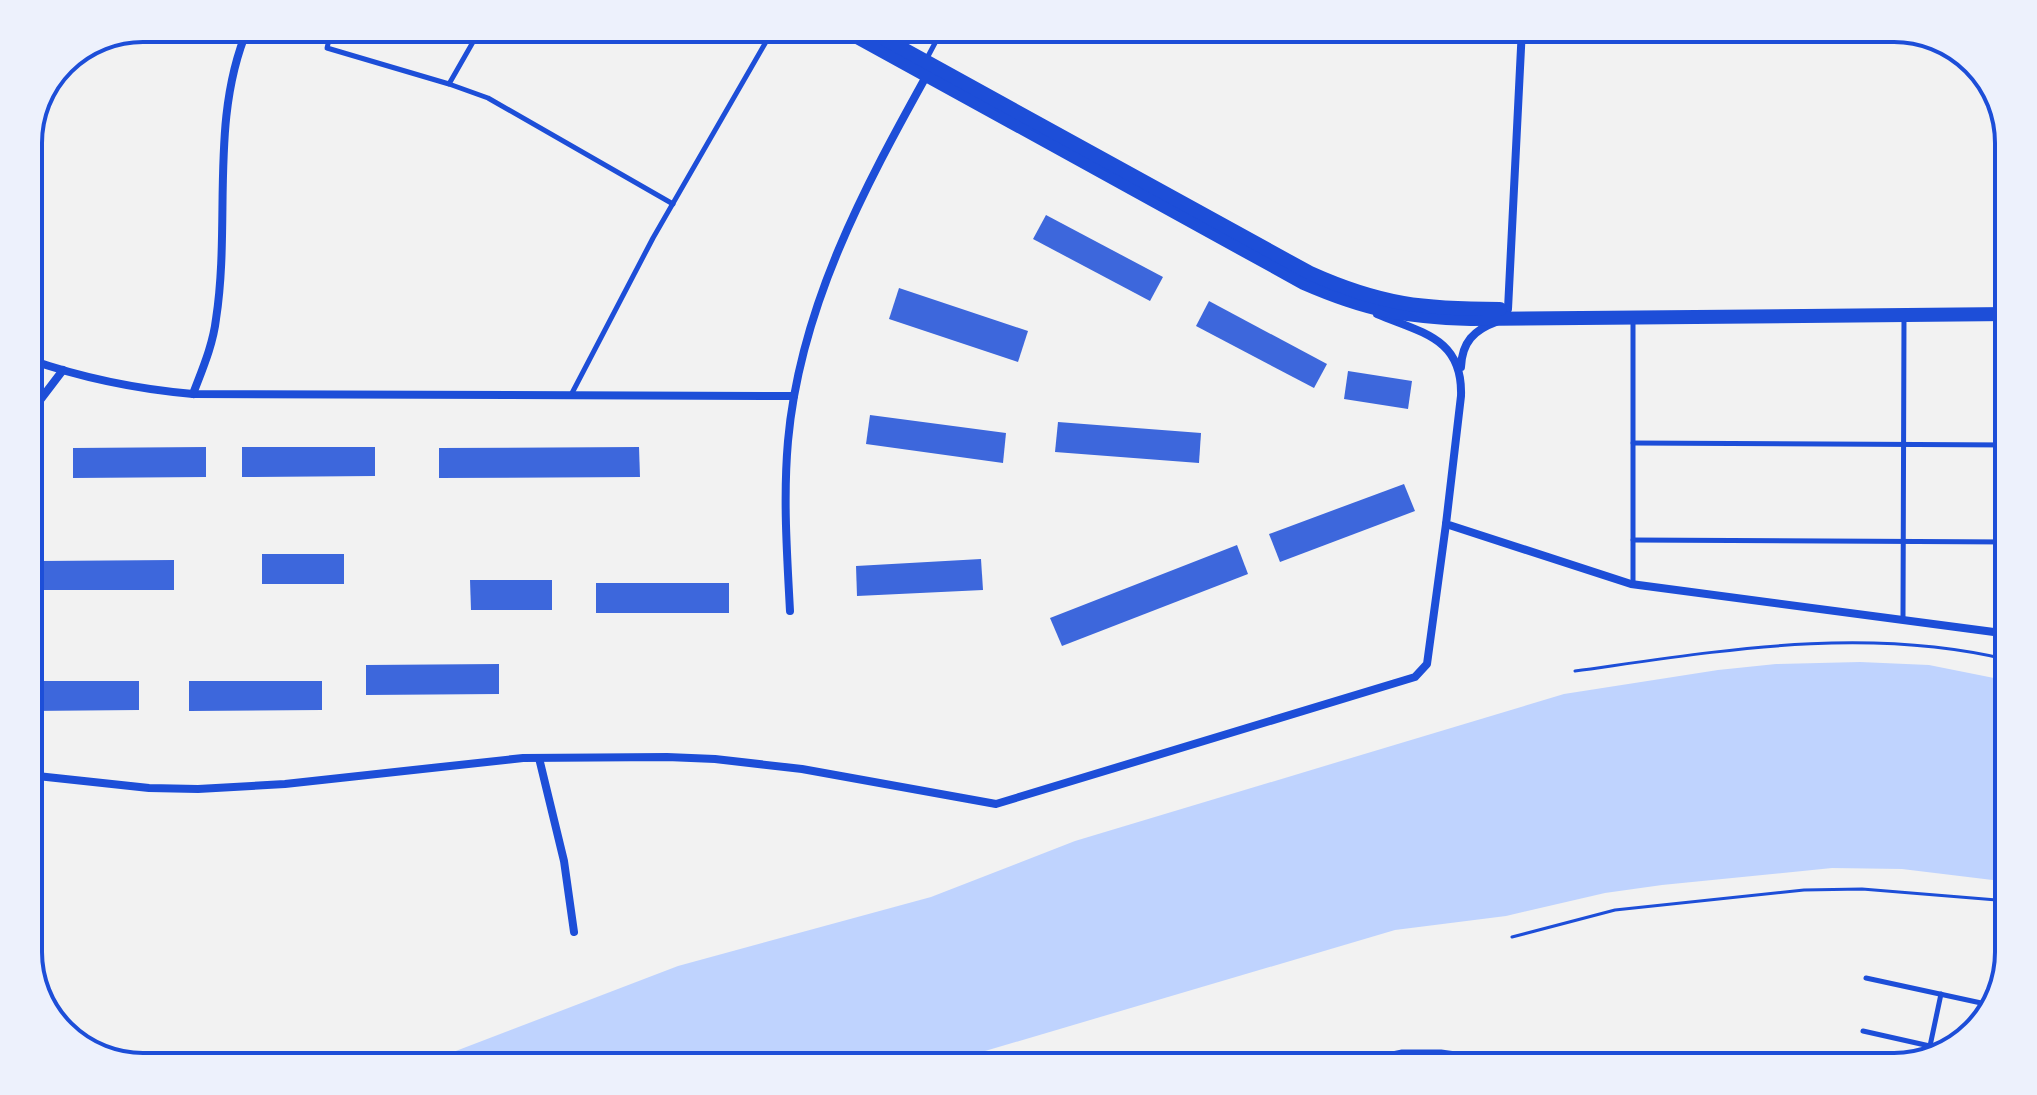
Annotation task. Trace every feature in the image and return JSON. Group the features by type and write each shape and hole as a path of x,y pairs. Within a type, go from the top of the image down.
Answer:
{"main road":[{"path":"870,42 1310,273 1351,292 1390,303 1508,314 1633,318 1995,314"},
{"path":"886,42 926,69 1304,283 1347,301 1388,313 1426,318 1995,304"}],"street":[{"path":"193,394 209,352 216,322 220,291 226,117 231,80 243,42"},
{"path":"42,777 149,788 198,789 285,784 539,758 667,757 802,769 982,802 1005,802 1415,677 1427,664 1465,345 1482,328 1508,314 1521,42"},
{"path":"790,611 785,498 794,396 825,285 847,227 926,69"},
{"path":"1347,301 1441,344 1457,362 1461,376"},
{"path":"42,363 149,390 193,394 794,396"},
{"path":"42,398 63,370"},
{"path":"1446,524 1633,585 1995,632"},
{"path":"539,758 564,861 574,932"}],"lane":[{"path":"328,42 327,48 488,98 673,204"},
{"path":"449,84 473,42"},
{"path":"570,397 673,204 766,42"},
{"path":"926,69 937,42"},
{"path":"1903,618 1904,315"},
{"path":"1633,318 1633,585"},
{"path":"1633,443 1995,445"},
{"path":"1633,540 1995,542"},
{"path":"1866,978 1981,1003"},
{"path":"1863,1031 1930,1046 1941,994"},
{"path":"1397,1053 1450,1053"}],"path":[{"path":"1575,671 1746,648 1840,642 1934,647 1995,657"},
{"path":"1512,937 1605,912 1804,890 1862,889 1995,900"}],"water":[{"path":"1860,662 1929,665 1995,678 1995,880 1902,869 1832,868 1605,893 1506,916 1395,930 978,1053 451,1053 678,966 931,897 1075,841 1564,694 1776,664"}],"building":[{"path":"1046,215 1163,277 1150,301 1033,239"},
{"path":"899,288 1028,331 1018,362 889,319"},
{"path":"1209,301 1327,364 1314,388 1196,326"},
{"path":"1348,371 1412,381 1408,409 1344,399"},
{"path":"870,415 1006,433 1003,463 866,444"},
{"path":"1058,422 1201,433 1199,463 1055,452"},
{"path":"206,447 206,477 73,478 73,448"},
{"path":"242,447 375,447 375,476 242,477"},
{"path":"639,447 640,477 439,478 439,448"},
{"path":"1404,484 1415,511 1280,562 1269,534"},
{"path":"1237,545 1248,574 1062,646 1050,618"},
{"path":"262,554 344,554 344,584 262,584"},
{"path":"981,559 983,590 857,596 856,566"},
{"path":"174,560 174,590 42,590 42,561"},
{"path":"470,580 552,580 552,610 471,610"},
{"path":"596,583 729,583 729,613 596,613"},
{"path":"499,664 499,694 366,695 366,665"},
{"path":"42,681 139,681 139,710 42,711"},
{"path":"189,681 322,681 322,710 189,711"}]}
